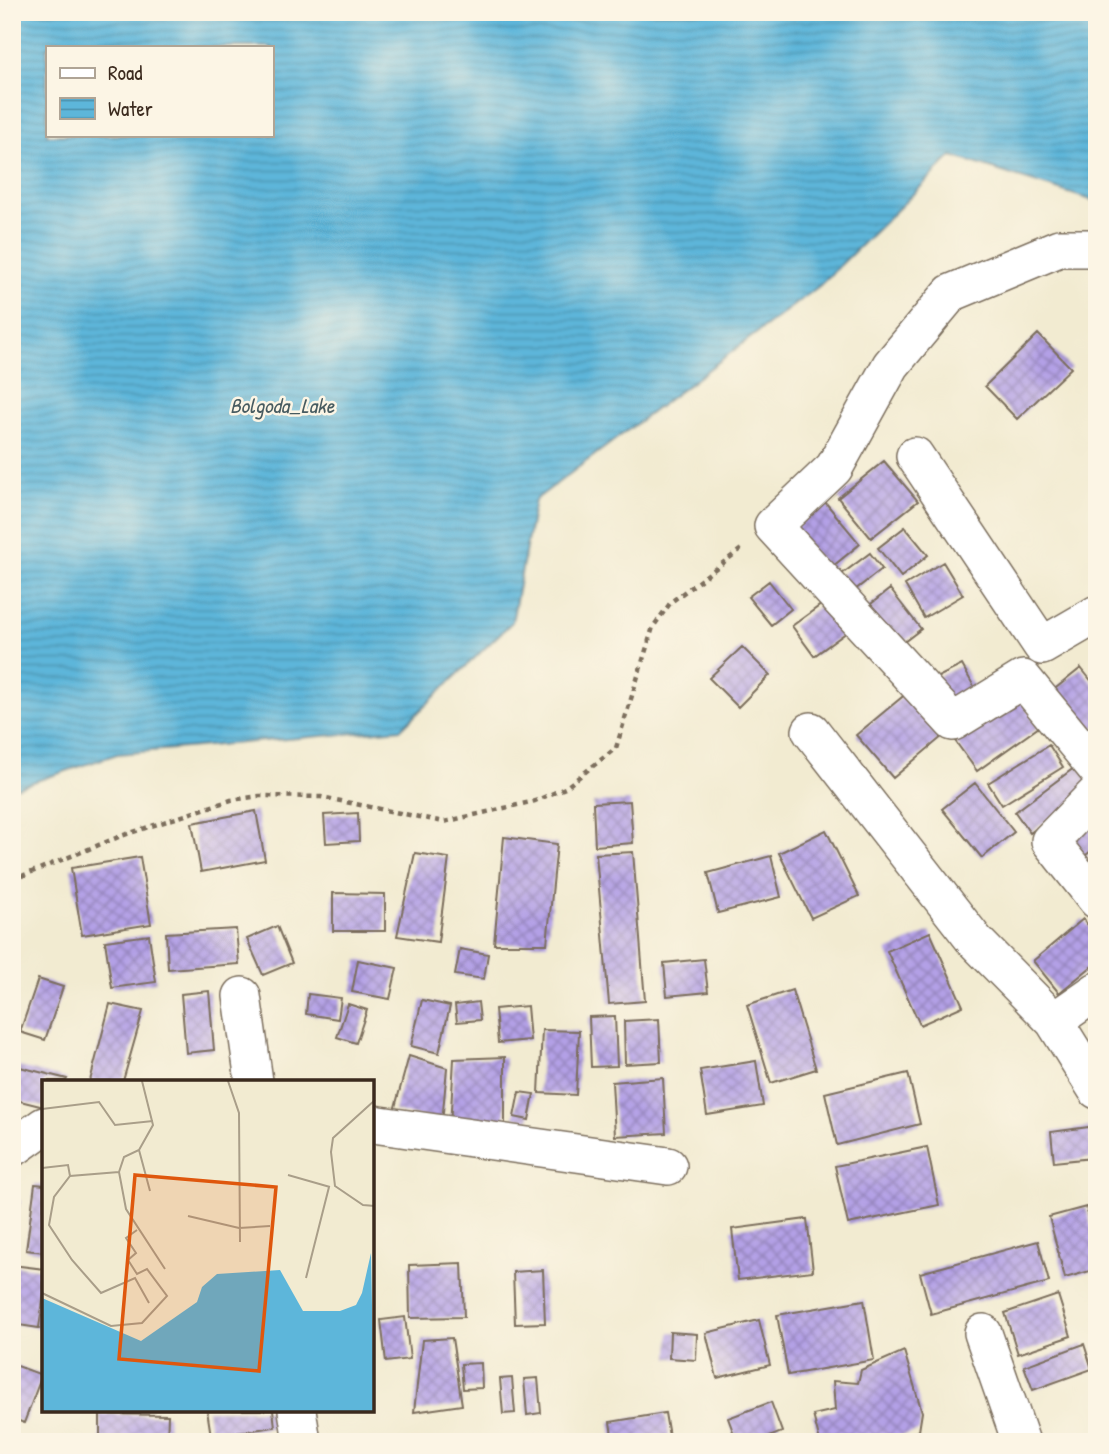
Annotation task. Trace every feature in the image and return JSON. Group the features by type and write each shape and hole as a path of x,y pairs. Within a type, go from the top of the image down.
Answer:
{"street":[{"path":"1097,248 1059,248 951,293 891,365 834,468 773,526 953,722 1023,678 1097,769"},
{"path":"915,456 1042,646 1097,614"},
{"path":"811,731 975,941 1054,1021 1097,1090"},
{"path":"1097,793 1049,841 1097,900"},
{"path":"1054,1021 1097,991"},
{"path":"243,996 254,1080"},
{"path":"374,1124 668,1166"},
{"path":"984,1333 1021,1442"},
{"path":"298,1412 302,1442"}],"path":[{"path":"12,880 121,836 231,800 260,796 321,797 444,822 535,802 565,788 616,748 653,627 671,602 773,526"}],"water":[{"name":"Bolgoda_Lake","path":"12,12 1097,12 1097,202 952,156 819,286 535,500 512,622 401,729 117,754 12,789"}],"building":[{"path":"1038,334 1071,368 1017,419 985,386"},
{"path":"884,461 918,501 871,538 838,498"},
{"path":"825,502 860,544 827,571 792,529"},
{"path":"905,527 928,555 901,577 878,548"},
{"path":"870,553 882,569 851,593 838,577"},
{"path":"943,562 963,595 924,618 905,585"},
{"path":"769,581 791,609 771,625 748,597"},
{"path":"890,589 921,629 892,651 862,611"},
{"path":"825,602 847,632 814,656 792,626"},
{"path":"742,647 770,675 738,707 709,678"},
{"path":"962,665 977,692 950,707 934,679"},
{"path":"1081,668 1097,688 1097,726 1085,735 1051,692"},
{"path":"907,693 943,736 893,778 856,735"},
{"path":"1016,694 1039,727 977,771 953,738"},
{"path":"1049,745 1063,767 1002,805 988,783"},
{"path":"1082,762 1097,784 1030,833 1015,812"},
{"path":"975,783 1014,832 982,858 942,809"},
{"path":"630,801 633,843 595,846 593,803"},
{"path":"256,811 265,860 201,872 192,823"},
{"path":"358,813 359,841 326,843 324,815"},
{"path":"1092,817 1097,822 1097,846 1075,864 1058,843"},
{"path":"826,830 859,896 811,918 779,853"},
{"path":"504,837 557,844 547,944 494,944"},
{"path":"633,852 645,1001 609,1004 596,854"},
{"path":"415,853 449,858 438,942 397,936"},
{"path":"771,856 781,897 718,913 708,873"},
{"path":"140,857 151,924 82,935 71,868"},
{"path":"333,893 385,894 385,931 333,931"},
{"path":"1083,919 1097,936 1097,962 1059,993 1033,961"},
{"path":"277,926 292,963 263,975 247,939"},
{"path":"236,929 239,964 168,969 166,933"},
{"path":"930,932 963,1006 920,1025 887,951"},
{"path":"149,935 156,982 112,988 105,941"},
{"path":"460,949 488,954 484,979 455,975"},
{"path":"704,959 708,992 667,996 664,963"},
{"path":"358,960 397,968 390,999 352,992"},
{"path":"38,979 63,987 45,1040 20,1032"},
{"path":"792,990 816,1069 771,1083 747,1005"},
{"path":"209,991 214,1050 186,1053 181,994"},
{"path":"308,994 341,998 338,1019 306,1014"},
{"path":"422,1000 450,1006 439,1053 411,1046"},
{"path":"478,1002 480,1020 457,1022 455,1005"},
{"path":"110,1004 143,1011 123,1080 90,1080"},
{"path":"348,1004 367,1010 356,1043 337,1037"},
{"path":"527,1006 530,1040 498,1043 495,1009"},
{"path":"615,1016 617,1066 591,1067 589,1017"},
{"path":"659,1019 661,1062 625,1064 624,1021"},
{"path":"542,1030 579,1031 576,1095 539,1093"},
{"path":"409,1056 447,1068 442,1122 394,1111"},
{"path":"505,1057 505,1127 450,1127 454,1059"},
{"path":"756,1061 763,1106 707,1115 700,1070"},
{"path":"12,1065 67,1079 42,1080 42,1106 12,1099"},
{"path":"908,1073 920,1124 837,1145 825,1093"},
{"path":"663,1078 666,1133 615,1136 612,1082"},
{"path":"519,1092 534,1094 529,1120 514,1117"},
{"path":"1089,1127 1092,1158 1054,1162 1051,1132"},
{"path":"927,1147 939,1205 848,1224 835,1166"},
{"path":"35,1184 42,1185 42,1252 26,1250"},
{"path":"12,1198 21,1201 12,1224"},
{"path":"1086,1207 1097,1247 1097,1269 1065,1278 1049,1217"},
{"path":"807,1219 813,1271 738,1280 732,1229"},
{"path":"1038,1241 1049,1282 931,1314 920,1273"},
{"path":"462,1263 464,1317 410,1318 409,1265"},
{"path":"12,1265 42,1269 39,1328 12,1324"},
{"path":"543,1270 545,1323 515,1324 513,1272"},
{"path":"1058,1295 1071,1336 1018,1354 1005,1313"},
{"path":"864,1300 874,1360 788,1375 777,1315"},
{"path":"405,1317 410,1359 386,1362 381,1320"},
{"path":"759,1320 770,1365 717,1378 706,1333"},
{"path":"670,1332 697,1334 696,1360 669,1358"},
{"path":"452,1338 462,1405 414,1412 422,1340"},
{"path":"1084,1344 1092,1369 1033,1390 1024,1366"},
{"path":"904,1351 922,1412 919,1431 877,1442 820,1442 813,1415 835,1410 833,1381 858,1383 861,1370"},
{"path":"481,1363 482,1388 463,1389 461,1364"},
{"path":"12,1364 42,1375 24,1423 12,1418"},
{"path":"512,1378 515,1413 503,1414 500,1379"},
{"path":"538,1378 541,1413 527,1415 524,1379"},
{"path":"771,1402 782,1432 756,1442 737,1442 728,1418"},
{"path":"207,1412 273,1412 275,1427 211,1436"},
{"path":"665,1413 670,1442 613,1442 610,1422"},
{"path":"100,1414 168,1415 167,1442 100,1442"}]}
